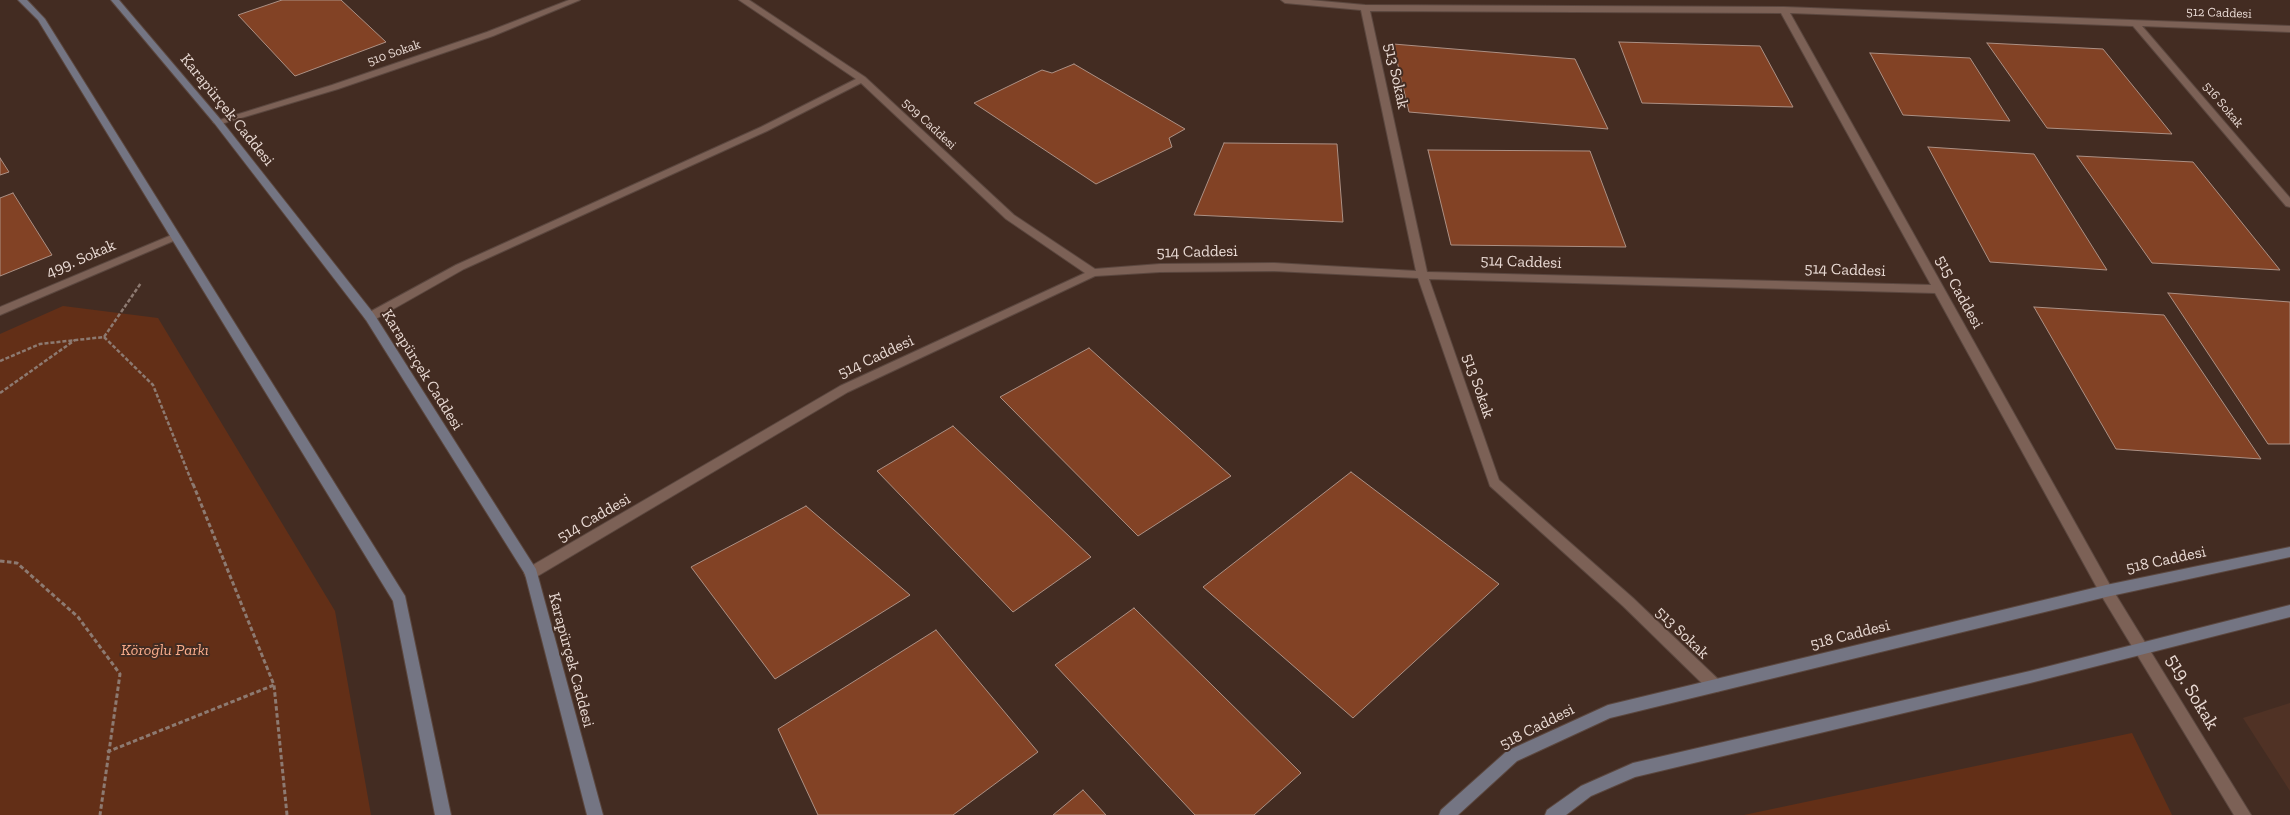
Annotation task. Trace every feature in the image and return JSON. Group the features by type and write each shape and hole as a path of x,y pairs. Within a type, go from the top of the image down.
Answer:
{"main road":[{"path":"22,0 41,20 400,600 443,815"},
{"name":"Karapürçek Caddesi","path":"115,0 218,122 370,317 531,573 595,815"},
{"name":"518 Caddesi","path":"1447,815 1512,756 1608,712 2106,591 2290,552"},
{"path":"1553,815 1586,791 1632,770 2142,648 2290,611"}],"street":[{"name":"510 Sokak","path":"218,122 343,84 490,34 576,0"},
{"name":"509 Caddesi","path":"743,0 862,80 1010,217 1093,273"},
{"name":"512 Caddesi","path":"1285,0 1365,8 1784,10 2290,29"},
{"name":"513 Sokak","path":"1365,8 1422,275 1494,483 1628,602 1715,686"},
{"name":"515 Caddesi","path":"1784,10 2106,591"},
{"name":"516 Sokak","path":"2135,22 2290,204"},
{"path":"370,317 460,267 764,129 862,80"},
{"name":"499. Sokak","path":"0,311 174,237"},
{"name":"514 Caddesi","path":"531,573 844,389 1093,273 1160,268 1274,266 1422,275 1939,289"},
{"name":"519. Sokak","path":"2106,591 2244,815"}],"path":[{"path":"0,361 40,344 104,336 143,281"},
{"path":"104,336 153,385 274,685 287,815"},
{"path":"0,393 76,340"},
{"path":"0,561 17,563 78,617 120,674 100,815"},
{"path":"108,752 274,685"}],"shaded area":[{"path":"2290,703 2290,791 2243,718"}],"green space":[{"name":"Köroğlu Parkı","path":"63,306 158,318 335,611 371,815 0,815 0,334"},
{"path":"2132,733 2172,815 1744,815"}],"building":[{"path":"282,0 341,0 386,42 295,76 238,15"},
{"path":"1619,42 1760,46 1793,107 1642,103"},
{"path":"1987,43 2103,49 2172,134 2047,128"},
{"path":"1393,44 1575,59 1608,129 1409,112"},
{"path":"1870,53 1970,58 2010,121 1903,115"},
{"path":"1074,64 1185,129 1169,138 1172,147 1096,184 974,103 1042,70 1052,73"},
{"path":"1224,143 1337,144 1343,222 1194,215"},
{"path":"1928,147 2034,154 2107,270 1990,262"},
{"path":"1428,150 1590,151 1626,247 1451,245"},
{"path":"2077,156 2193,162 2280,270 2152,263"},
{"path":"0,158 9,172 0,175"},
{"path":"13,193 52,255 0,276 0,198"},
{"path":"2168,293 2290,302 2290,444 2268,444"},
{"path":"2034,307 2164,315 2261,459 2116,449"},
{"path":"1089,348 1231,476 1138,536 1000,397"},
{"path":"953,426 1091,557 1013,612 877,471"},
{"path":"1351,472 1499,584 1353,718 1203,587"},
{"path":"806,506 910,595 775,679 691,567"},
{"path":"1134,608 1301,773 1254,815 1195,815 1055,665"},
{"path":"936,630 1038,752 953,815 818,815 778,729"},
{"path":"1083,790 1106,815 1053,815"}]}
